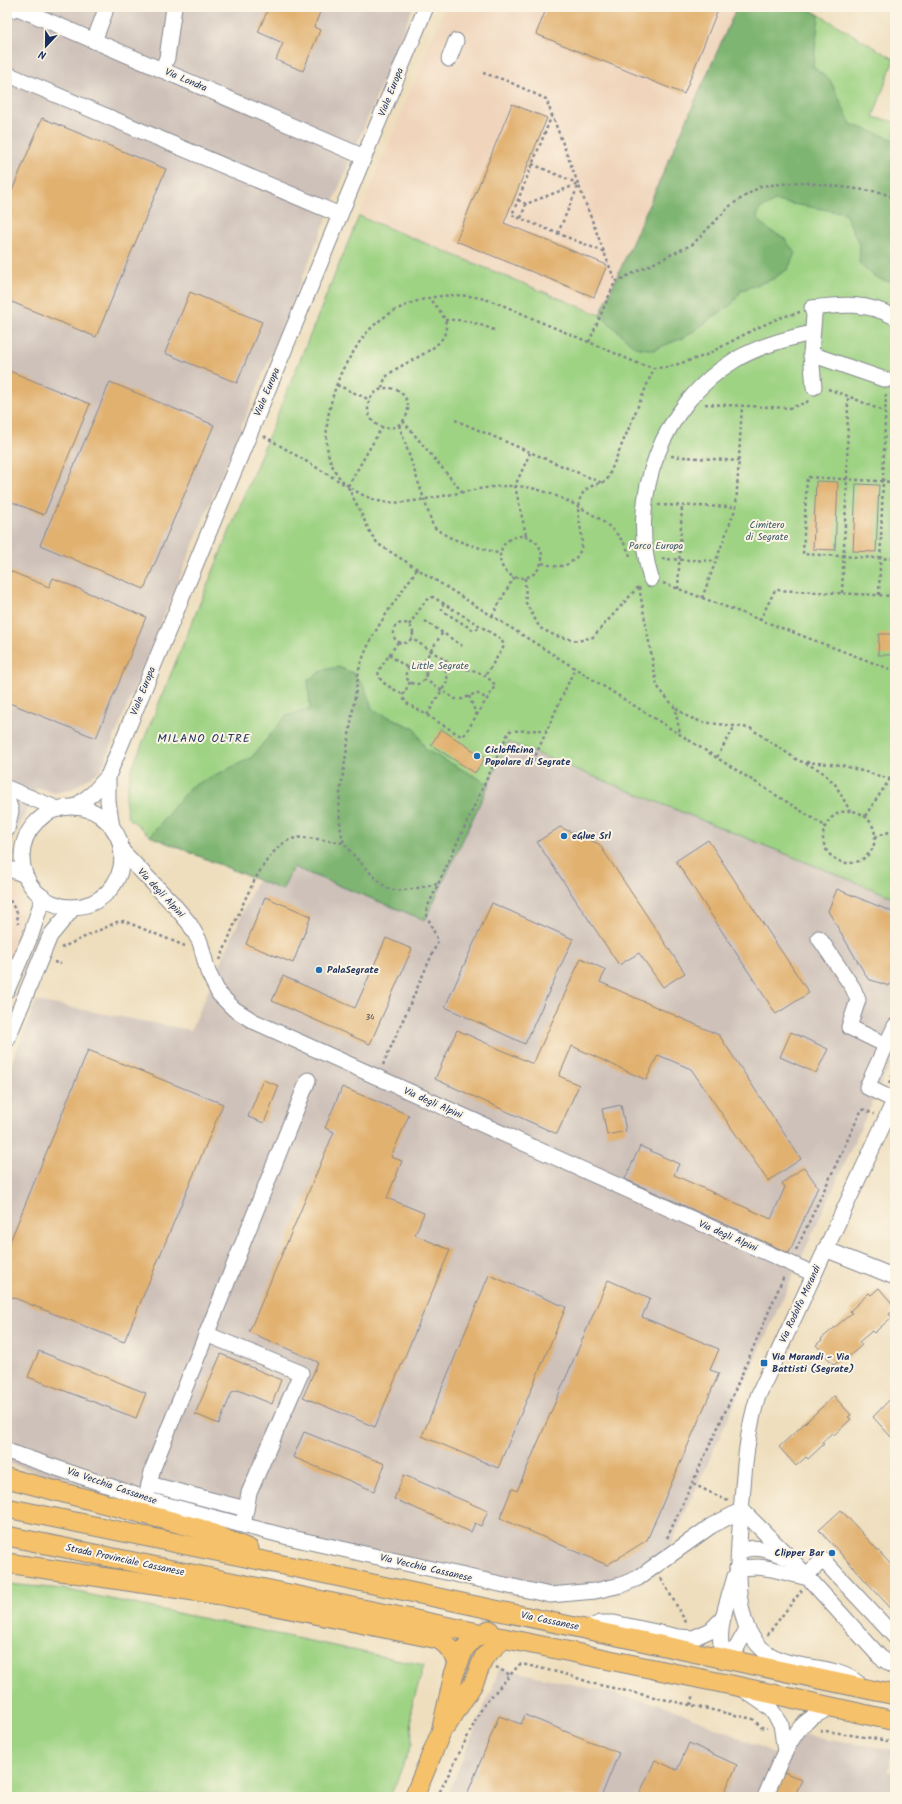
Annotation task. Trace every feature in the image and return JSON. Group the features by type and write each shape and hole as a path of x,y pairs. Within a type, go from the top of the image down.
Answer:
{"main road":[{"path":"7,1478 201,1529 293,1567"},
{"name":"Via Cassanese","path":"7,1508 461,1602 895,1695"},
{"name":"Strada Provinciale Cassanese","path":"7,1536 349,1606"},
{"path":"7,1563 174,1587 438,1639 443,1641 452,1651 458,1662"},
{"path":"441,1732 473,1684 484,1657 486,1647 478,1621 461,1602"},
{"path":"313,1614 349,1606 833,1706 895,1721"},
{"path":"414,1797 441,1732 458,1662 464,1649 473,1639 508,1623 563,1634 586,1629"},
{"path":"484,1657 504,1638"},
{"path":"644,1667 657,1662 701,1667 724,1658 741,1687"}],"street":[{"path":"162,70 167,58 174,7"},
{"name":"Viale Europa","path":"75,807 94,793 108,776 426,7"},
{"name":"Via Londra","path":"8,9 18,8 364,157"},
{"path":"94,41 103,9"},
{"path":"449,59 456,40"},
{"path":"7,74 340,215"},
{"path":"814,387 810,354 814,315 812,308 843,304 867,306 884,311 895,317"},
{"path":"642,582 638,560 644,504 648,483 657,456 674,421 687,404 712,377 735,361 762,347 786,339 812,334"},
{"path":"810,354 886,380"},
{"name":"Viale Europa","path":"108,776 108,801 112,827 118,838 122,851 120,871 110,890 94,902 74,907 57,905 42,897 32,887 25,875 22,855 27,835 40,818 58,809 75,807 96,813 112,827"},
{"path":"7,788 58,809"},
{"path":"7,798 11,811 7,829"},
{"name":"Via degli Alpini","path":"122,851 173,904 189,923 200,942 208,972 219,994 234,1009 253,1021 396,1087 814,1274"},
{"path":"7,868 25,875"},
{"path":"7,990 31,935 42,897"},
{"path":"7,1040 50,936 74,907"},
{"path":"819,938 853,988 858,1000 849,1027 886,1046"},
{"path":"895,1026 868,1087 895,1100"},
{"path":"246,1509 148,1491 153,1468 308,1080"},
{"name":"Via Rodolfo Morandi","path":"724,1658 720,1644 722,1620 737,1568 747,1444 756,1403 763,1383 895,1100"},
{"path":"825,1249 895,1277"},
{"path":"206,1334 301,1373 249,1493 243,1525"},
{"name":"Via Vecchia Cassanese","path":"7,1451 148,1491 243,1525 292,1538 550,1595 595,1591 621,1585 638,1578 711,1526 742,1510"},
{"path":"742,1510 793,1561 880,1657 895,1668"},
{"path":"739,1552 746,1549 756,1548 770,1550 793,1561"},
{"path":"808,1579 823,1560 895,1637"},
{"path":"737,1568 758,1567 772,1569 808,1579"},
{"name":"Via Rodolfo Morandi","path":"737,1568 741,1608 747,1629 765,1651 775,1658 841,1673 852,1678 864,1688"},
{"path":"853,1628 870,1611"},
{"path":"586,1629 600,1623 614,1623 679,1638 693,1638 711,1630 722,1620"},
{"path":"724,1658 737,1647 747,1629"},
{"path":"741,1687 770,1708 781,1724 785,1752"},
{"path":"765,1797 785,1752 800,1728 817,1714 833,1706"}],"path":[{"path":"483,73 505,80 546,99 615,282"},
{"path":"552,115 512,215 604,252"},
{"path":"532,164 578,184"},
{"path":"589,342 615,282 693,244 731,205 761,186 801,182 880,192 895,198"},
{"path":"520,218 526,204 578,184"},
{"path":"558,234 578,184"},
{"path":"518,200 526,204"},
{"path":"812,308 779,318 704,356 668,367 654,368 502,305 470,296 441,295 429,298 398,308 380,320 359,343 342,371 332,400 326,432 328,456 335,473 348,486 371,534 378,544 825,826"},
{"path":"382,388 385,378 400,367 434,348 441,341 447,328 445,320 429,298"},
{"path":"445,320 460,319 478,323 494,330"},
{"path":"542,563 554,567 565,566 574,560 582,549 582,532 578,506 583,493 589,488 607,480 654,368"},
{"path":"879,595 886,380"},
{"path":"337,385 370,400"},
{"path":"687,404 790,408 807,402 814,387 831,390 885,412"},
{"path":"382,388 399,390 405,397 408,405 408,413 403,421 391,428 382,427 375,423 370,416 368,408 370,400 375,393 382,388"},
{"path":"842,593 847,479 848,396"},
{"path":"702,598 736,507 742,406"},
{"path":"455,420 603,483"},
{"path":"403,421 464,493"},
{"path":"399,424 425,499 428,516 433,526 441,533 451,538 500,554"},
{"path":"348,486 382,427"},
{"path":"252,428 362,495 382,502 400,502 425,499 515,486 537,490 578,506 597,517 613,530 638,560 715,561"},
{"path":"526,535 515,486 530,453"},
{"path":"657,456 739,461"},
{"path":"895,482 807,477 803,554 895,559"},
{"path":"644,504 736,507"},
{"path":"678,588 682,506"},
{"path":"526,535 534,539 540,546 543,554 542,563 538,570 532,575 525,578 514,577 503,568 500,561 500,554 503,545 509,539 526,535"},
{"path":"417,569 368,645 361,663 340,794 339,813 344,844 380,884 388,889 397,890 438,884"},
{"path":"492,616 514,577"},
{"path":"525,578 526,603 540,628 556,636 578,640 593,637 642,582"},
{"path":"642,582 678,588 895,671"},
{"path":"642,582 657,686 675,708 688,717 702,722 716,725 750,728 803,762 820,770 835,784 850,811"},
{"path":"760,620 775,590 895,596"},
{"path":"409,625 427,598 433,597 501,639 504,645 502,650 485,676"},
{"path":"444,603 441,608 443,611 473,630 476,630 480,626"},
{"path":"425,621 464,647"},
{"path":"402,623 409,625 413,631 412,638 406,643 398,642 394,636 394,628 402,623"},
{"path":"421,666 443,632"},
{"path":"410,682 403,694 405,702 461,736 466,734 494,688 494,684 485,676 476,671 456,667 412,638"},
{"path":"398,642 379,670 378,678 403,694"},
{"path":"389,655 408,668"},
{"path":"427,715 448,678 443,659"},
{"path":"414,664 421,666 425,672 424,679 419,684 410,682 406,676 408,668 414,664"},
{"path":"533,761 575,668"},
{"path":"424,679 458,700 478,693 488,699"},
{"path":"469,696 477,716"},
{"path":"675,708 680,734"},
{"path":"716,757 735,726"},
{"path":"377,1078 438,941 427,916 427,908 509,732 546,730"},
{"path":"803,762 841,765 890,779 895,782"},
{"path":"865,816 890,779"},
{"path":"850,811 865,816 874,829 875,837 872,849 864,858 856,862 844,862 833,857 827,850 823,834 825,826 835,815 850,811"},
{"path":"875,837 895,830"},
{"path":"218,966 254,879 277,847 296,837 344,844"},
{"path":"7,896 17,913 19,927"},
{"path":"54,962 61,964"},
{"path":"666,1542 736,1388 789,1263 862,1109 874,1114"},
{"path":"693,1484 724,1498 742,1510"},
{"path":"655,1567 690,1630"},
{"path":"766,1635 808,1579"},
{"path":"437,1797 447,1774 483,1706 519,1665 565,1674 595,1684 691,1705"}],"shaded area":[{"path":"7,7 413,7 101,770 72,789 54,793 37,787 10,846 7,845"},
{"path":"445,7 737,7 600,315 359,216"},
{"path":"508,742 895,898 895,1053 657,1574 626,1591 594,1599 551,1603 309,1548 160,1509 7,1463 7,1075 36,1001 191,1030 257,880 282,889 293,866 425,920"},
{"path":"7,845 10,846 23,924 7,962"},
{"path":"500,1668 664,1705 788,1759 799,1734 893,1750 887,1771 895,1773 895,1797 447,1797"}],"green space":[{"name":"Parco Europa","path":"737,7 806,7 894,59 873,117 895,122 895,898 508,742 425,920 293,867 282,890 150,836 128,817 125,799 131,771 359,216 600,315"},
{"path":"737,7 806,7 819,15 813,67 830,80 851,124 895,140 895,281 880,279 871,274 859,263 860,247 845,213 775,201 760,209 757,218 769,230 784,238 795,253 788,269 773,279 742,290 732,304 685,337 653,350 635,347 600,315"},
{"path":"338,667 353,673 365,688 372,709 415,729 426,750 489,784 425,920 293,867 282,890 150,836 190,787 251,758 286,716 310,709 308,680 323,670"},
{"path":"7,1584 63,1589 424,1665 411,1709 412,1744 390,1797 7,1797"}],"building":[{"path":"269,7 322,7 314,27 320,30 303,71 276,60 283,43 258,32"},
{"path":"547,7 719,7 684,94 536,34"},
{"path":"512,104 547,118 504,223 607,265 594,297 456,241"},
{"path":"42,118 166,169 96,337 7,300 7,203"},
{"path":"190,292 262,322 237,383 165,353"},
{"path":"7,370 90,404 44,515 7,500"},
{"path":"110,382 214,425 144,589 40,545"},
{"path":"816,481 838,482 835,550 813,549"},
{"path":"856,484 879,485 876,552 853,551"},
{"path":"7,570 49,587 53,578 146,617 96,738 7,702"},
{"path":"879,634 895,634 895,655 878,655"},
{"path":"441,729 485,758 475,773 431,745"},
{"path":"560,827 599,844 685,973 663,987 639,953 619,965 537,842"},
{"path":"708,840 809,993 776,1014 676,861"},
{"path":"837,889 895,913 895,971 889,986 868,979 828,911"},
{"path":"265,897 311,916 293,963 246,944"},
{"path":"492,903 573,939 525,1044 445,1007"},
{"path":"386,938 412,949 370,1044 272,1001 283,976 355,1008"},
{"path":"581,958 606,970 600,982 719,1035 801,1159 768,1181 691,1069 658,1055 646,1080 572,1046 559,1076 579,1085 557,1134 435,1079 457,1030 533,1064"},
{"path":"791,1032 828,1049 816,1073 780,1057"},
{"path":"88,1050 223,1104 124,1342 7,1295 7,1249"},
{"path":"263,1080 279,1086 264,1123 248,1117"},
{"path":"342,1087 409,1115 391,1157 402,1161 387,1198 424,1213 415,1235 450,1250 375,1427 303,1397 318,1362 249,1332 334,1132 325,1128"},
{"path":"621,1105 626,1131 607,1135 602,1109"},
{"path":"640,1146 679,1164 674,1175 771,1219 785,1187 782,1183 804,1167 818,1187 789,1253 625,1179"},
{"path":"489,1275 566,1307 498,1468 422,1436"},
{"path":"608,1280 650,1298 642,1317 719,1349 710,1370 719,1373 647,1540 607,1565 500,1518 512,1488 517,1491"},
{"path":"879,1288 895,1307 895,1309 889,1314 892,1317 874,1333 872,1331 859,1342 862,1345 844,1361 842,1358 834,1365 816,1345 852,1313 850,1311 869,1293 871,1295"},
{"path":"39,1351 146,1393 136,1418 28,1377"},
{"path":"221,1354 281,1380 272,1404 238,1390 232,1392 219,1424 195,1414"},
{"path":"895,1394 895,1432 891,1437 873,1417"},
{"path":"834,1396 851,1415 848,1417 851,1419 834,1435 832,1433 822,1442 824,1444 808,1459 806,1457 796,1466 779,1447"},
{"path":"304,1432 385,1464 374,1491 293,1457"},
{"path":"404,1475 488,1511 481,1526 475,1523 471,1532 394,1499"},
{"path":"841,1510 895,1569 895,1613 819,1530"},
{"path":"525,1715 619,1753 601,1797 466,1797 499,1716 521,1724"},
{"path":"689,1743 737,1765 722,1797 638,1797 655,1760 677,1770"},
{"path":"784,1772 802,1780 794,1797 773,1797"}],"place":[{"name":"Ciclofficina Popolare di Segrate","path":"477,756"},
{"name":"eGlue Srl","path":"564,836"},
{"name":"PalaSegrate","path":"319,970"},
{"name":"Via Morandi - Via Battisti (Segrate)","path":"764,1363"},
{"name":"Clipper Bar","path":"832,1553"}],"district":[{"name":"MILANO OLTRE","path":"204,738"}],"park label":[{"name":"Cimitero di Segrate","path":"767,530"},
{"name":"Little Segrate","path":"440,666"}]}
